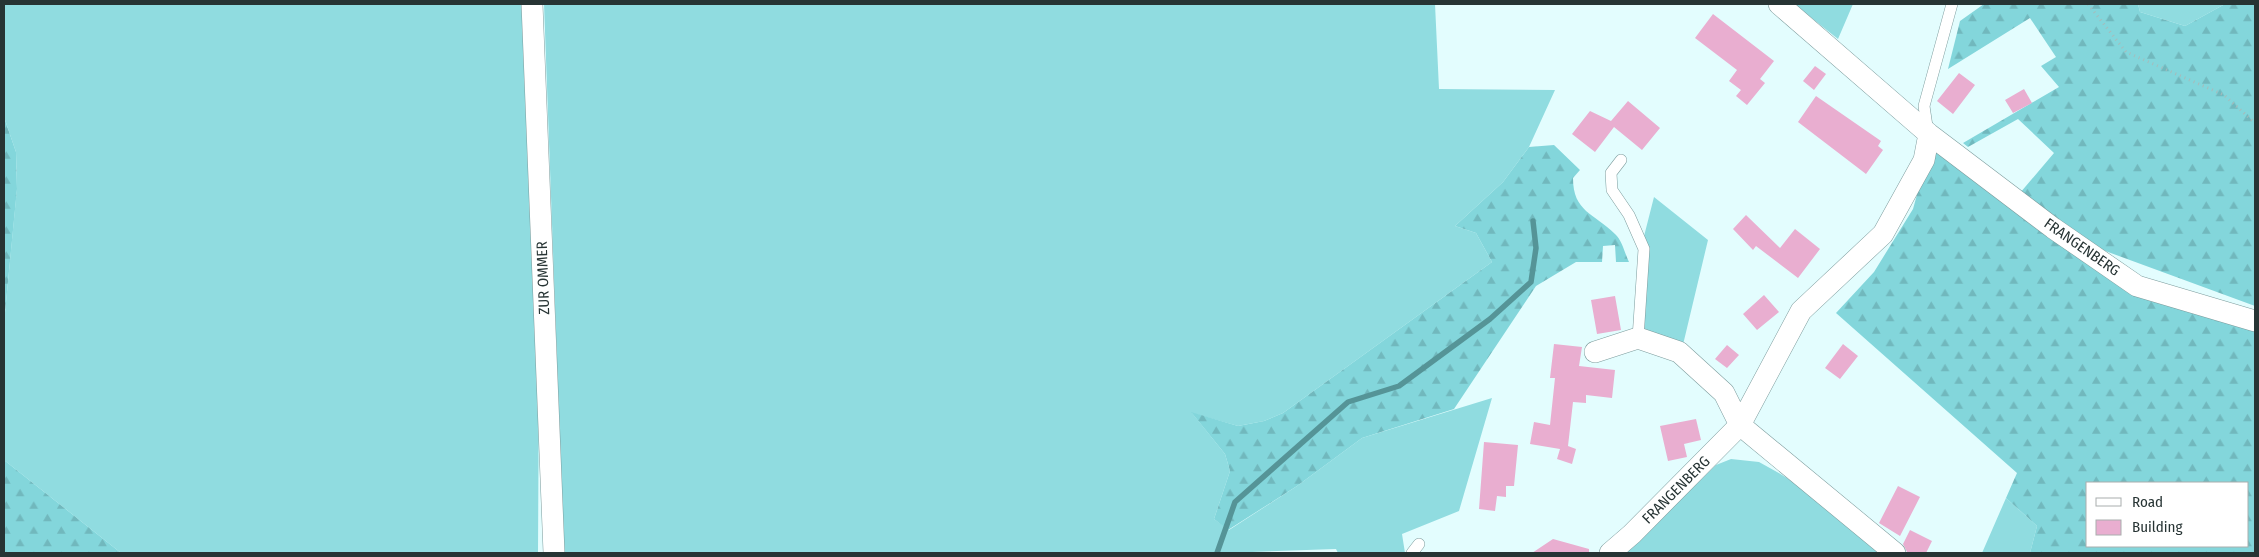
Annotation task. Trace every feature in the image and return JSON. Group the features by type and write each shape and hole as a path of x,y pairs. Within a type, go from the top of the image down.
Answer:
{"street":[{"name":"ZUR OMMER","path":"532,4 554,553"},
{"name":"FRANGENBERG","path":"1779,4 1929,134 2053,228 2138,286 2255,321"},
{"name":"FRANGENBERG","path":"1610,553 1632,534 1740,425 1801,311 1883,234 1924,160 1929,134"},
{"path":"1595,352 1638,338 1678,352 1724,393 1740,425 1896,553"}],"lane":[{"path":"1929,134 1924,106 1952,4"},
{"path":"1621,160 1611,173 1612,190 1629,215 1644,249 1638,338"}],"path":[{"path":"2088,4 2126,52 2224,95 2255,122"}],"shaded area":[{"path":"4,4 530,4 539,362 538,553 121,553 4,460 4,323 17,188 16,152 4,117"},
{"path":"544,4 1435,4 1439,89 1555,90 1529,147 1503,182 1455,226 1476,233 1492,262 1283,413 1264,421 1238,426 1192,413 1225,454 1230,471 1214,519 1229,530 1297,486 1362,438 1492,398 1459,511 1402,534 1405,553 1338,553 1336,549 1252,553 556,553 557,361"},
{"path":"1794,4 1853,4 1838,39"},
{"path":"2138,4 2225,4 2185,26 2140,12"},
{"path":"1654,197 1708,240 1682,349 1636,333 1641,248"},
{"path":"1731,459 1759,462 1777,472 1811,493 1889,553 1626,553 1716,465"},
{"path":"2006,498 2037,526 2030,553 1982,553"}],"green space":[{"path":"1984,4 2138,4 2140,12 2185,26 2225,4 2255,4 2255,306 2089,245 2020,193 2054,153 2018,119 1968,147 1963,143 2059,87 2041,66 2056,57 2030,18 1948,69 1960,21"},
{"path":"4,117 16,152 17,189 4,323"},
{"path":"1554,145 1580,170 1573,178 1574,189 1581,205 1617,237 1629,262 1616,262 1615,245 1603,246 1602,262 1576,262 1536,286 1454,409 1362,438 1297,486 1228,530 1214,519 1230,471 1225,454 1191,412 1238,426 1264,421 1283,413 1492,262 1476,233 1455,226 1503,182 1529,147"},
{"path":"1941,149 2084,257 2255,320 2255,553 2030,553 2037,526 2006,498 2017,473 1836,313 1874,272 1913,209 1918,191 1922,162"},
{"path":"4,460 121,553 4,553"}],"building":[{"path":"1713,14 1774,61 1760,79 1765,83 1747,105 1736,96 1741,90 1729,81 1737,70 1695,38"},
{"path":"1815,66 1826,74 1814,90 1803,81"},
{"path":"1959,73 1975,85 1953,114 1937,101"},
{"path":"2024,89 2032,103 2013,113 2005,100"},
{"path":"1816,96 1881,141 1878,146 1883,150 1866,174 1798,122"},
{"path":"1628,101 1660,128 1642,150 1614,127 1595,152 1572,134 1590,111 1611,121"},
{"path":"1746,215 1780,248 1795,229 1820,249 1798,278 1756,246 1753,250 1733,229"},
{"path":"1764,295 1779,312 1757,330 1743,314"},
{"path":"1615,296 1621,330 1597,334 1591,300"},
{"path":"1554,344 1582,347 1579,366 1615,370 1612,398 1586,395 1586,403 1573,402 1568,446 1576,449 1572,464 1557,459 1560,449 1530,444 1534,422 1550,425 1555,378 1550,378"},
{"path":"1843,344 1858,356 1840,379 1825,368"},
{"path":"1727,345 1739,355 1727,368 1715,359"},
{"path":"1696,419 1701,440 1684,444 1687,457 1668,461 1660,426"},
{"path":"1484,442 1518,445 1514,486 1506,486 1506,497 1497,496 1495,511 1479,509"},
{"path":"1898,486 1920,497 1900,536 1879,523"},
{"path":"1910,530 1932,541 1926,553 1907,552 1903,544"},
{"path":"1553,539 1589,549 1589,553 1532,553"}],"waterway":[{"path":"1217,553 1235,502 1348,402 1399,386 1490,319 1531,282 1536,248 1533,221"}]}
